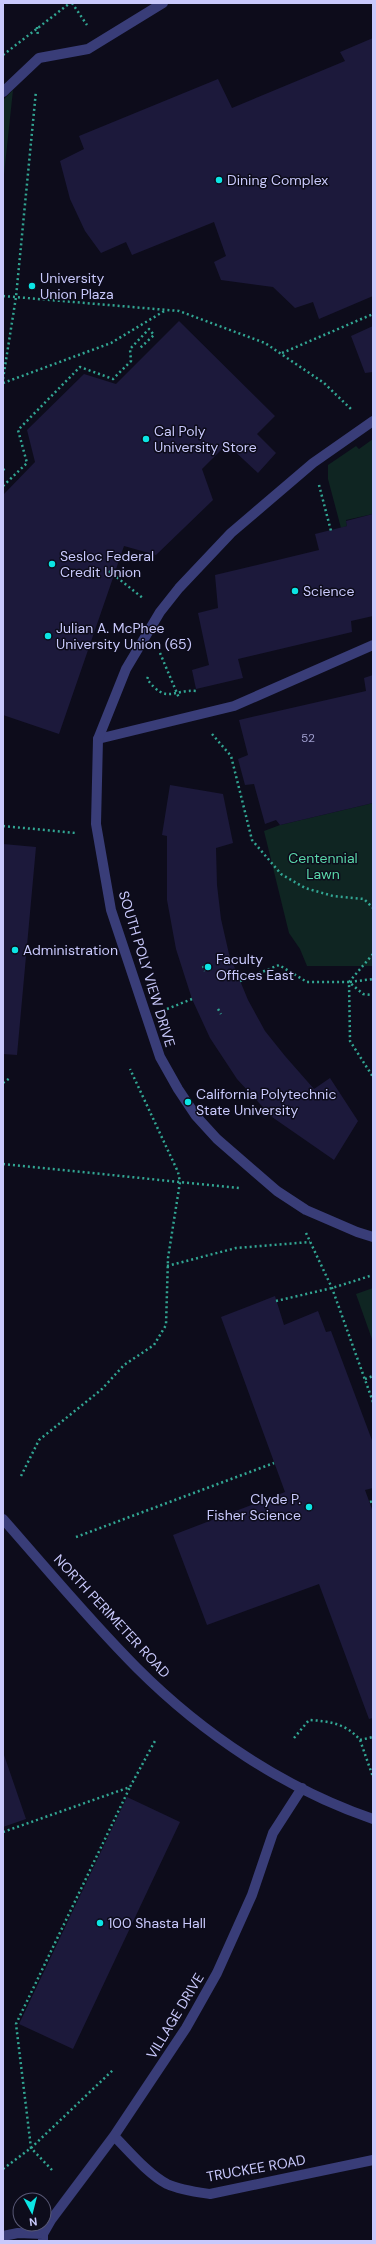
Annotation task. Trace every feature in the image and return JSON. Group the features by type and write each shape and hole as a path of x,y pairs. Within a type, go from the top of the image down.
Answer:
{"street":[{"path":"3,92 40,58 88,49 162,3"},
{"name":"SOUTH POLY VIEW DRIVE","path":"369,423 313,463 231,533 179,588 160,612 126,669 98,739 96,824 111,910 146,1018 160,1057 178,1089 196,1116 217,1139 277,1191 306,1210 357,1232 373,1237"},
{"path":"98,739 234,706 373,645"},
{"name":"NORTH PERIMETER ROAD","path":"3,1519 137,1668 196,1721 257,1764 339,1808 373,1819"},
{"name":"VILLAGE DRIVE","path":"43,2237 79,2180 114,2136 186,2028 217,1973 252,1894 273,1833 302,1788"},
{"name":"TRUCKEE ROAD","path":"114,2136 137,2160 167,2184 210,2194 373,2160"},
{"path":"3,2236 18,2233 43,2237"}],"path":[{"path":"3,55 37,27 71,3 98,42"},
{"path":"3,379 16,297 40,58 37,27"},
{"path":"3,296 179,311 265,343 282,353 324,382 369,423"},
{"path":"3,383 111,343 166,310"},
{"path":"282,353 373,314"},
{"path":"3,486 27,463 18,430 80,367 113,379 131,361 130,349 149,329 154,335 139,349"},
{"path":"313,463 331,531"},
{"path":"3,469 7,472"},
{"path":"109,571 160,612"},
{"path":"156,660 161,655 180,700 193,716 226,747 232,756 252,840 281,874 305,888 332,896 364,899 373,908"},
{"path":"149,672 147,679 155,690 166,695 178,694"},
{"path":"3,826 97,834"},
{"path":"373,954 350,982 350,1041 373,1077"},
{"path":"240,981 278,965 307,982 350,982 373,979"},
{"path":"203,966 205,971"},
{"path":"350,982 363,994 373,995"},
{"path":"146,1018 192,999"},
{"path":"218,1009 222,1014"},
{"path":"21,1476 39,1440 102,1389 124,1365 154,1344 166,1325 167,1266 180,1182 178,1172 130,1069"},
{"path":"3,1084 10,1078"},
{"path":"3,1164 240,1188"},
{"path":"306,1210 302,1227 332,1288 373,1402"},
{"path":"167,1266 236,1248 310,1242"},
{"path":"276,1301 332,1288 373,1275"},
{"path":"365,1379 373,1376"},
{"path":"76,1537 274,1463"},
{"path":"294,1738 310,1720 333,1722 354,1733 360,1740 373,1777"},
{"path":"360,1740 373,1737"},
{"path":"52,2170 30,2148 16,2024 130,1787 156,1739"},
{"path":"3,1832 130,1787"},
{"path":"3,2169 30,2148 114,2069"}],"green space":[{"path":"13,90 3,184 3,100"},
{"path":"373,439 373,514 346,520 347,526 341,528 328,479 328,465 356,446 359,449"},
{"name":"Centennial Lawn","path":"373,803 373,966 307,966 300,949 289,933 264,831 280,825"},
{"path":"373,1288 373,1342 356,1294"}],"building":[{"name":"Dining Complex","path":"373,38 373,296 319,319 313,302 295,308 273,287 221,280 214,262 226,256 214,222 132,255 126,242 101,253 85,231 70,199 60,161 84,149 79,136 218,79 232,108 345,61 340,52"},
{"name":"Cal Poly University Store","path":"179,321 275,416 257,434 276,453 258,473 227,444 202,469 213,500 156,555 124,546 59,734 3,715 3,495 35,462 27,430 84,374 116,384"},
{"path":"373,326 373,372 365,373 351,336"},
{"name":"Science","path":"373,514 373,616 351,621 352,632 238,659 243,678 196,689 192,670 209,665 198,613 218,608 215,575 319,550 315,534 347,526 346,521"},
{"path":"373,675 373,803 280,825 276,820 265,824 254,784 245,785 238,759 248,755 239,720 366,691 364,678"},
{"name":"Faculty Offices East","path":"170,785 223,794 233,843 216,848 217,885 221,919 229,954 248,1000 265,1031 314,1089 330,1078 358,1121 334,1160 272,1117 237,1079 210,1038 192,999 176,949 167,900 167,836 162,835"},
{"name":"Administration","path":"3,844 36,847 17,1055 3,1054"},
{"name":"Clyde P. Fisher Science","path":"275,1296 284,1325 318,1311 326,1332 331,1331 373,1443 373,1488 365,1490 373,1512 373,1718 369,1719 319,1584 207,1625 173,1535 285,1492 221,1317"},
{"path":"3,1752 26,1819 3,1827"},
{"name":"100 Shasta Hall","path":"127,1797 180,1822 73,2049 19,2024"}],"place":[{"name":"Dining Complex","path":"219,180"},
{"name":"University Union Plaza","path":"32,286"},
{"name":"Cal Poly University Store","path":"146,439"},
{"name":"Sesloc Federal Credit Union","path":"52,564"},
{"name":"Science","path":"295,591"},
{"name":"Julian A. McPhee University Union (65)","path":"48,636"},
{"name":"Administration","path":"15,950"},
{"name":"Faculty Offices East","path":"208,967"},
{"name":"California Polytechnic State University","path":"188,1102"},
{"name":"Clyde P. Fisher Science","path":"309,1507"},
{"name":"100 Shasta Hall","path":"100,1923"}]}
